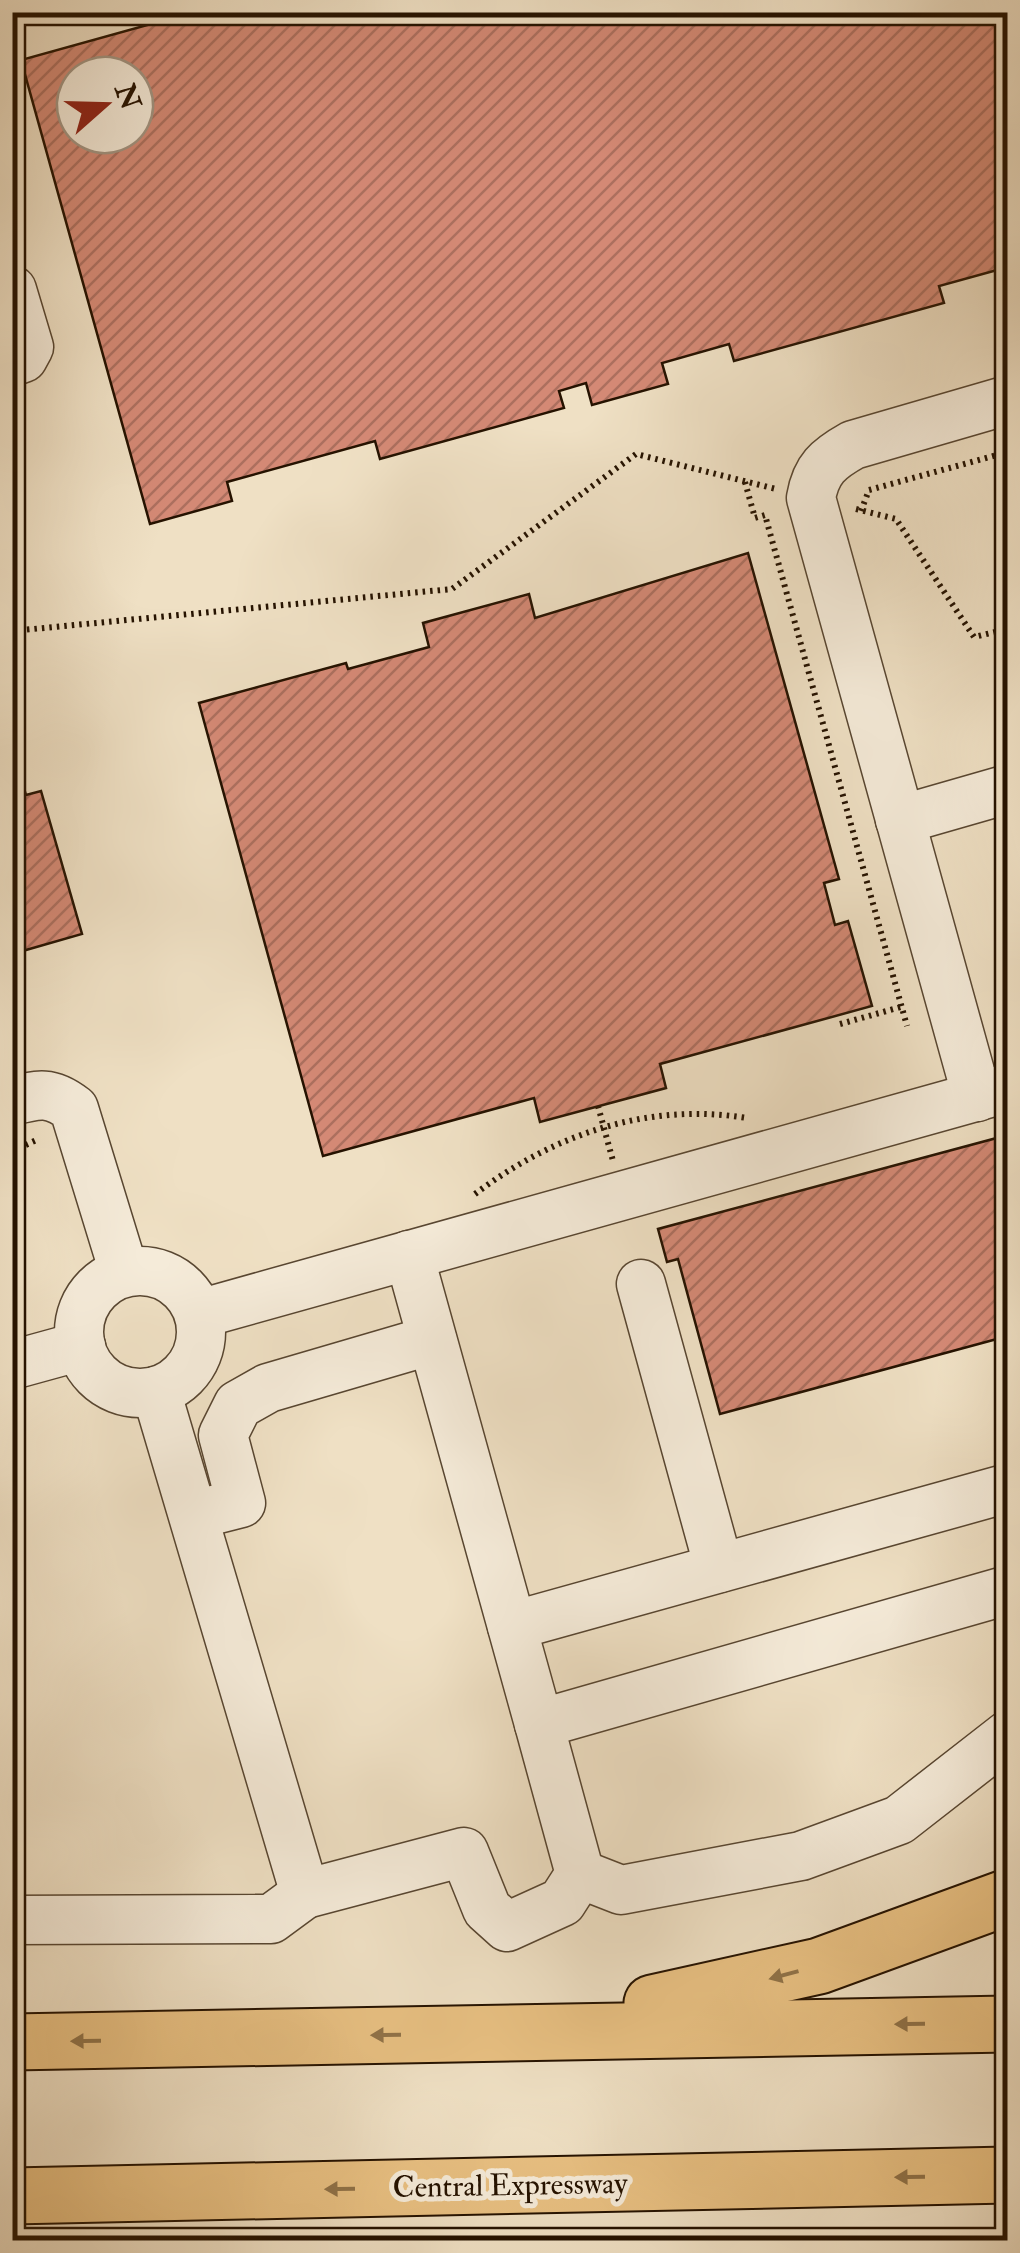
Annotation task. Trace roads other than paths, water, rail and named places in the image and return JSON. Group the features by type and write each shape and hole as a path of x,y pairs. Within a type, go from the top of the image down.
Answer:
{"main road":[{"path":"484,2033 776,1978 905,1938 1008,1897"},
{"path":"12,2042 1008,2024"},
{"name":"Central Expressway","path":"12,2196 1008,2175"}],"lane":[{"path":"12,290 29,347 23,358 12,362"},
{"path":"198,1314 992,1093 900,820 811,498 815,475 830,458 852,445 1008,400"},
{"path":"900,820 1004,802"},
{"path":"12,1101 42,1093 59,1098 74,1110 124,1272"},
{"path":"12,1920 272,1919 305,1894 464,1852 487,1909 508,1927 562,1902 580,1874 410,1255"},
{"path":"142,1270 171,1279 183,1288 198,1314 200,1346 193,1362 171,1384 140,1393 109,1384 86,1361 81,1346 82,1314 88,1298 99,1286 124,1272 142,1270"},
{"path":"641,1284 719,1568"},
{"path":"194,1515 241,1503 223,1435 238,1405 268,1388 432,1340"},
{"path":"12,1365 81,1346"},
{"path":"156,1390 305,1894"},
{"path":"512,1626 1008,1488"},
{"path":"540,1724 1008,1590"},
{"path":"580,1874 620,1890 801,1856 898,1820 1008,1735"}]}
